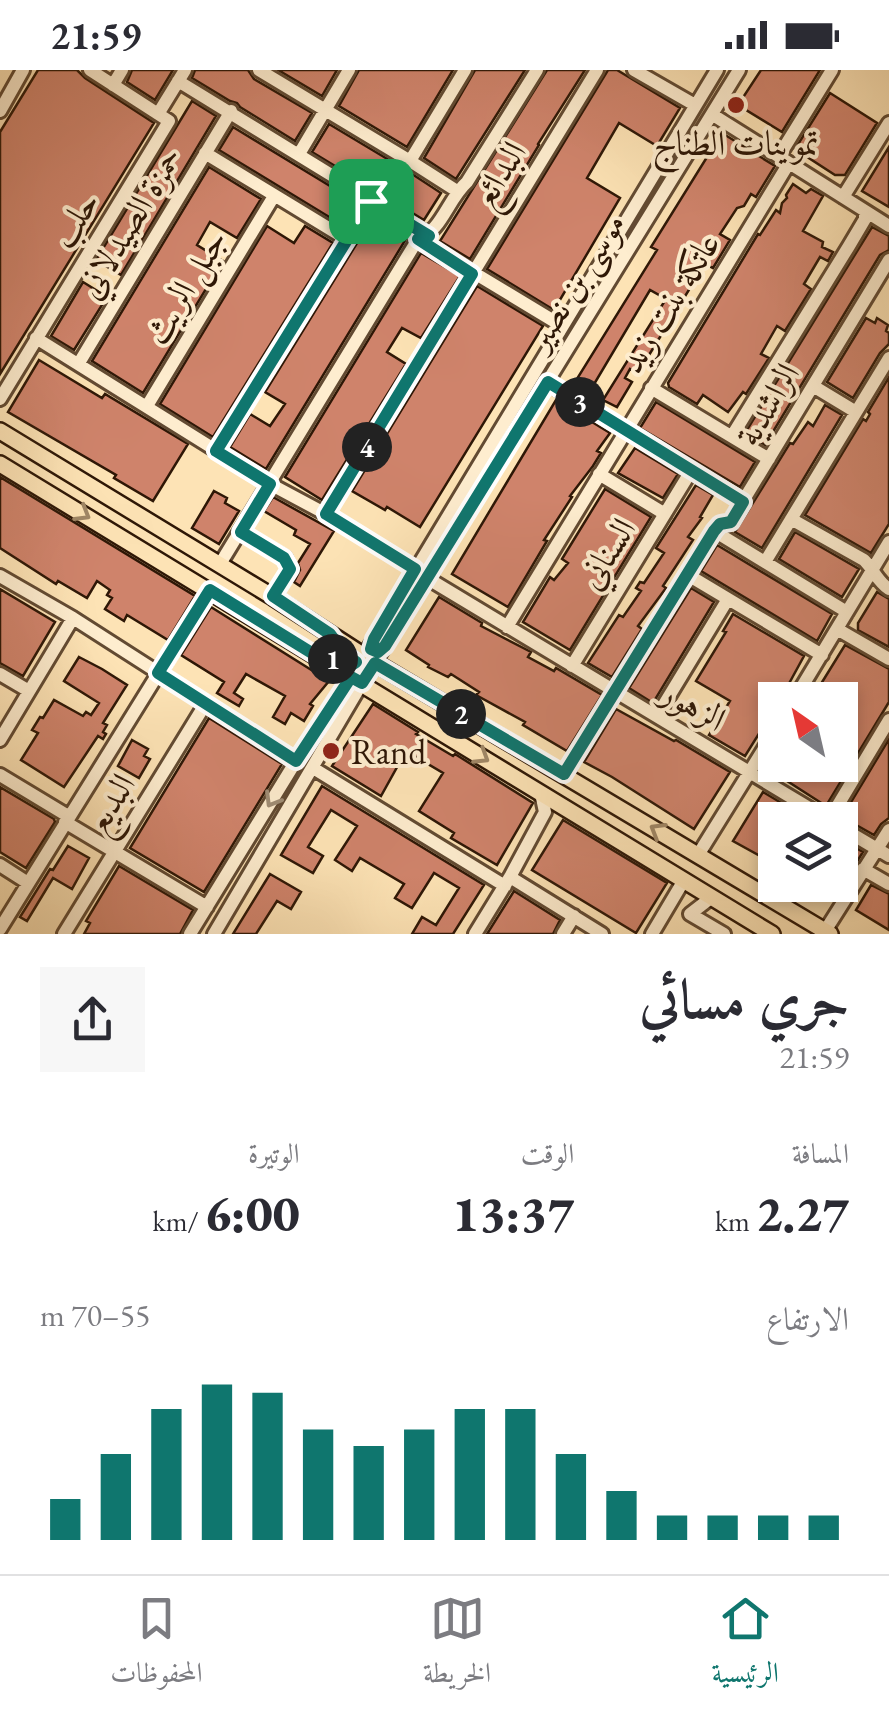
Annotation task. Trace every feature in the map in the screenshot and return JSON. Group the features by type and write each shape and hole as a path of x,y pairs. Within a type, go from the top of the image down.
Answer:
{"main road":[{"path":"0,430 370,659 828,932"},
{"path":"0,464 772,934"},
{"path":"320,658 356,662 330,634"},
{"path":"393,702 370,676 405,680"}],"street":[{"path":"2,103 23,70"},
{"path":"90,70 163,118"},
{"path":"113,84 122,70"},
{"path":"259,70 456,192"},
{"path":"298,154 349,70"},
{"path":"410,161 465,70"},
{"path":"220,564 423,237 467,182 536,70"},
{"name":"البدائع","path":"326,514 597,70"},
{"path":"634,70 694,105"},
{"path":"214,934 313,768 347,697 562,326 716,70"},
{"name":"موسى بن نصير","path":"421,573 548,382 739,70"},
{"name":"عاتكة بنت زيد","path":"507,628 784,160 832,70"},
{"path":"182,76 371,201 472,274 562,326"},
{"name":"حلب","path":"0,399 163,118 182,76"},
{"name":"حمزة الصيدلاني","path":"78,363 230,111"},
{"path":"713,115 889,226"},
{"path":"843,197 889,123"},
{"path":"206,153 348,240"},
{"path":"652,178 668,186"},
{"name":"جبل الريث","path":"147,406 274,196"},
{"path":"216,451 371,201"},
{"path":"732,436 849,246 865,211"},
{"name":"الراشدية","path":"564,774 714,531 720,524 731,522 889,260"},
{"name":"الزهور","path":"36,338 270,484 326,514 507,628 799,802"},
{"path":"766,562 889,358"},
{"path":"548,382 743,502"},
{"path":"813,386 856,412"},
{"path":"651,388 769,459"},
{"name":"السناني","path":"572,666 691,471"},
{"path":"599,474 665,514"},
{"path":"791,519 864,560 873,568 878,582 889,588"},
{"path":"714,531 847,612"},
{"path":"241,532 288,564 290,569 273,596"},
{"path":"805,682 889,542"},
{"path":"688,575 822,654"},
{"path":"0,576 296,761"},
{"path":"0,929 210,590"},
{"path":"657,716 728,599"},
{"path":"0,740 72,618"},
{"path":"837,629 889,660"},
{"path":"0,674 30,691"},
{"path":"190,934 296,761 347,697"},
{"name":"البديع","path":"64,934 206,703"},
{"path":"840,802 889,720"},
{"path":"698,854 758,758"},
{"path":"313,768 602,934"},
{"path":"0,775 114,852 207,907"},
{"path":"475,934 545,812 541,793"},
{"path":"828,932 863,869 883,853 889,830"},
{"path":"858,837 883,853"},
{"path":"0,866 28,882"},
{"path":"863,869 889,884"},
{"path":"652,934 684,880"},
{"path":"221,885 237,895"},
{"path":"712,897 690,914 724,934"},
{"path":"563,934 574,916"}],"building":[{"path":"38,70 77,70 154,123 0,374 0,132"},
{"path":"132,70 173,70 155,100 127,82"},
{"path":"195,70 248,70 254,79 312,113 295,141 192,78"},
{"path":"278,70 337,70 322,96"},
{"path":"359,70 453,70 407,147 339,106"},
{"path":"475,70 525,70 456,179 424,158"},
{"path":"547,70 585,70 470,259 440,241"},
{"path":"608,70 617,70 680,108 657,146 619,123 587,178 620,198 554,310 487,269"},
{"path":"761,70 820,70 782,132 738,105"},
{"path":"830,93 877,123 845,175 835,175 795,149"},
{"path":"192,101 216,116 121,275 96,260"},
{"path":"329,124 399,166 397,170 407,176 409,172 441,193 424,220 312,152"},
{"path":"233,127 358,203 344,226 219,150"},
{"path":"722,133 775,166 756,197 751,194 744,206 737,208 720,234 730,240 713,268 705,264 693,278 638,373 630,369 625,378 632,382 617,407 603,400 666,299 650,290 590,391 575,382 657,250 651,247"},
{"path":"889,147 889,207 862,191"},
{"path":"209,167 261,199 237,238 210,222 197,245 223,261 143,393 92,361"},
{"path":"793,184 806,193 811,189 823,196 803,231 833,252 828,261 820,257 804,284 811,289 785,331 777,326 761,354 769,358 746,394 743,392 728,412 703,395 697,404 668,383 758,234 776,210 780,213"},
{"path":"375,214 409,234 266,469 230,447 250,414 270,426 285,404 265,392"},
{"path":"267,226 294,243 305,226 333,243 213,437 160,404"},
{"path":"872,227 889,236 889,250 880,255 765,445 745,433"},
{"path":"421,253 460,276 421,338 402,328 387,352 406,364 322,500 285,477"},
{"path":"83,282 107,297 74,350 51,336"},
{"path":"477,286 543,326 420,527 352,491"},
{"path":"866,318 875,323 877,318 888,325 889,344 853,398 827,382"},
{"path":"39,360 188,444 153,501 8,412"},
{"path":"889,377 889,524 871,553 805,515 863,419 866,421"},
{"path":"556,400 610,433 508,607 452,574"},
{"path":"656,402 755,462 740,487 640,428"},
{"path":"825,405 842,415 762,548 735,532 790,443 808,422 813,426"},
{"path":"635,448 678,474 663,498 618,473"},
{"path":"0,477 195,596 168,640 127,615 124,621 105,609 112,598 107,595 110,590 97,581 87,598 58,581 56,584 0,548"},
{"path":"696,485 713,495 688,537 693,540 663,586 666,588 638,626 642,629 612,677 588,663 619,615 623,617 641,591 636,588 644,583 664,553 656,548"},
{"path":"605,489 651,517 570,650 523,622 550,577 554,580 568,563 562,559"},
{"path":"214,491 239,511 219,544 192,528"},
{"path":"273,497 334,531 300,586 294,582 300,570 298,563 310,544 294,535 296,530 264,511"},
{"path":"795,532 859,569 842,597 779,559"},
{"path":"717,545 832,614 817,641 701,571"},
{"path":"691,588 714,602 653,703 629,688"},
{"path":"0,589 55,622 23,676 0,663"},
{"path":"877,592 889,599 889,647 858,630 858,623"},
{"path":"439,597 482,623 481,626 531,652 528,657 554,671 556,668 602,695 567,751 476,695 479,692 451,674 448,677 428,667 406,650"},
{"path":"211,607 329,681 310,704 313,706 304,721 291,713 285,724 273,717 285,696 246,674 234,693 243,699 239,706 217,693 224,682 181,655"},
{"path":"733,614 804,656 790,682 758,682 758,735 745,756 709,735 730,701 696,681 726,632 723,631"},
{"path":"845,645 889,669 889,702 858,753 858,682 822,682"},
{"path":"79,657 127,685 103,723 107,725 103,739 98,736 64,787 21,760 38,733 32,730 54,700 83,716 86,712 91,715 99,703 64,681"},
{"path":"373,704 533,803 497,865 451,838 454,833 419,811 443,773 406,751 381,796 332,766"},
{"path":"616,709 730,772 694,829 584,762"},
{"path":"209,718 282,764 204,892 130,848"},
{"path":"889,739 889,818 874,835 858,826 858,802 851,802"},
{"path":"132,740 148,749 144,756 150,759 139,778 118,766"},
{"path":"789,782 841,782 828,802 820,802"},
{"path":"322,786 484,885 453,934 412,934 422,917 436,925 459,888 434,873 412,908 395,898 404,884 360,858 352,871 335,860 357,826 331,810 308,847 323,856 313,873 281,855"},
{"path":"0,787 55,822 26,868 0,852"},
{"path":"763,792 780,802 758,802 758,855 733,841"},
{"path":"563,820 667,883 636,933 532,870"},
{"path":"68,846 89,858 72,889 53,878 27,921 20,917 50,869"},
{"path":"119,866 193,910 180,934 84,934 90,923 86,921"},
{"path":"270,874 301,892 291,909 277,901 256,934 233,934"},
{"path":"871,885 889,894 889,930 856,910"},
{"path":"514,891 560,920 553,934 487,934"}],"place":[{"name":"تموينات الطناج","path":"736,105"},
{"name":"Rand","path":"331,751"}],"route":[{"path":"371,201 429,236 418,239 472,274 326,514 415,569 374,639 373,651 385,646 548,382 743,502 731,522 720,524 714,531 564,774 375,663 362,683 351,677 296,761 158,673 210,590 320,658 356,662 330,634 273,596 290,569 288,564 241,532 270,484 216,451 371,201"}]}
